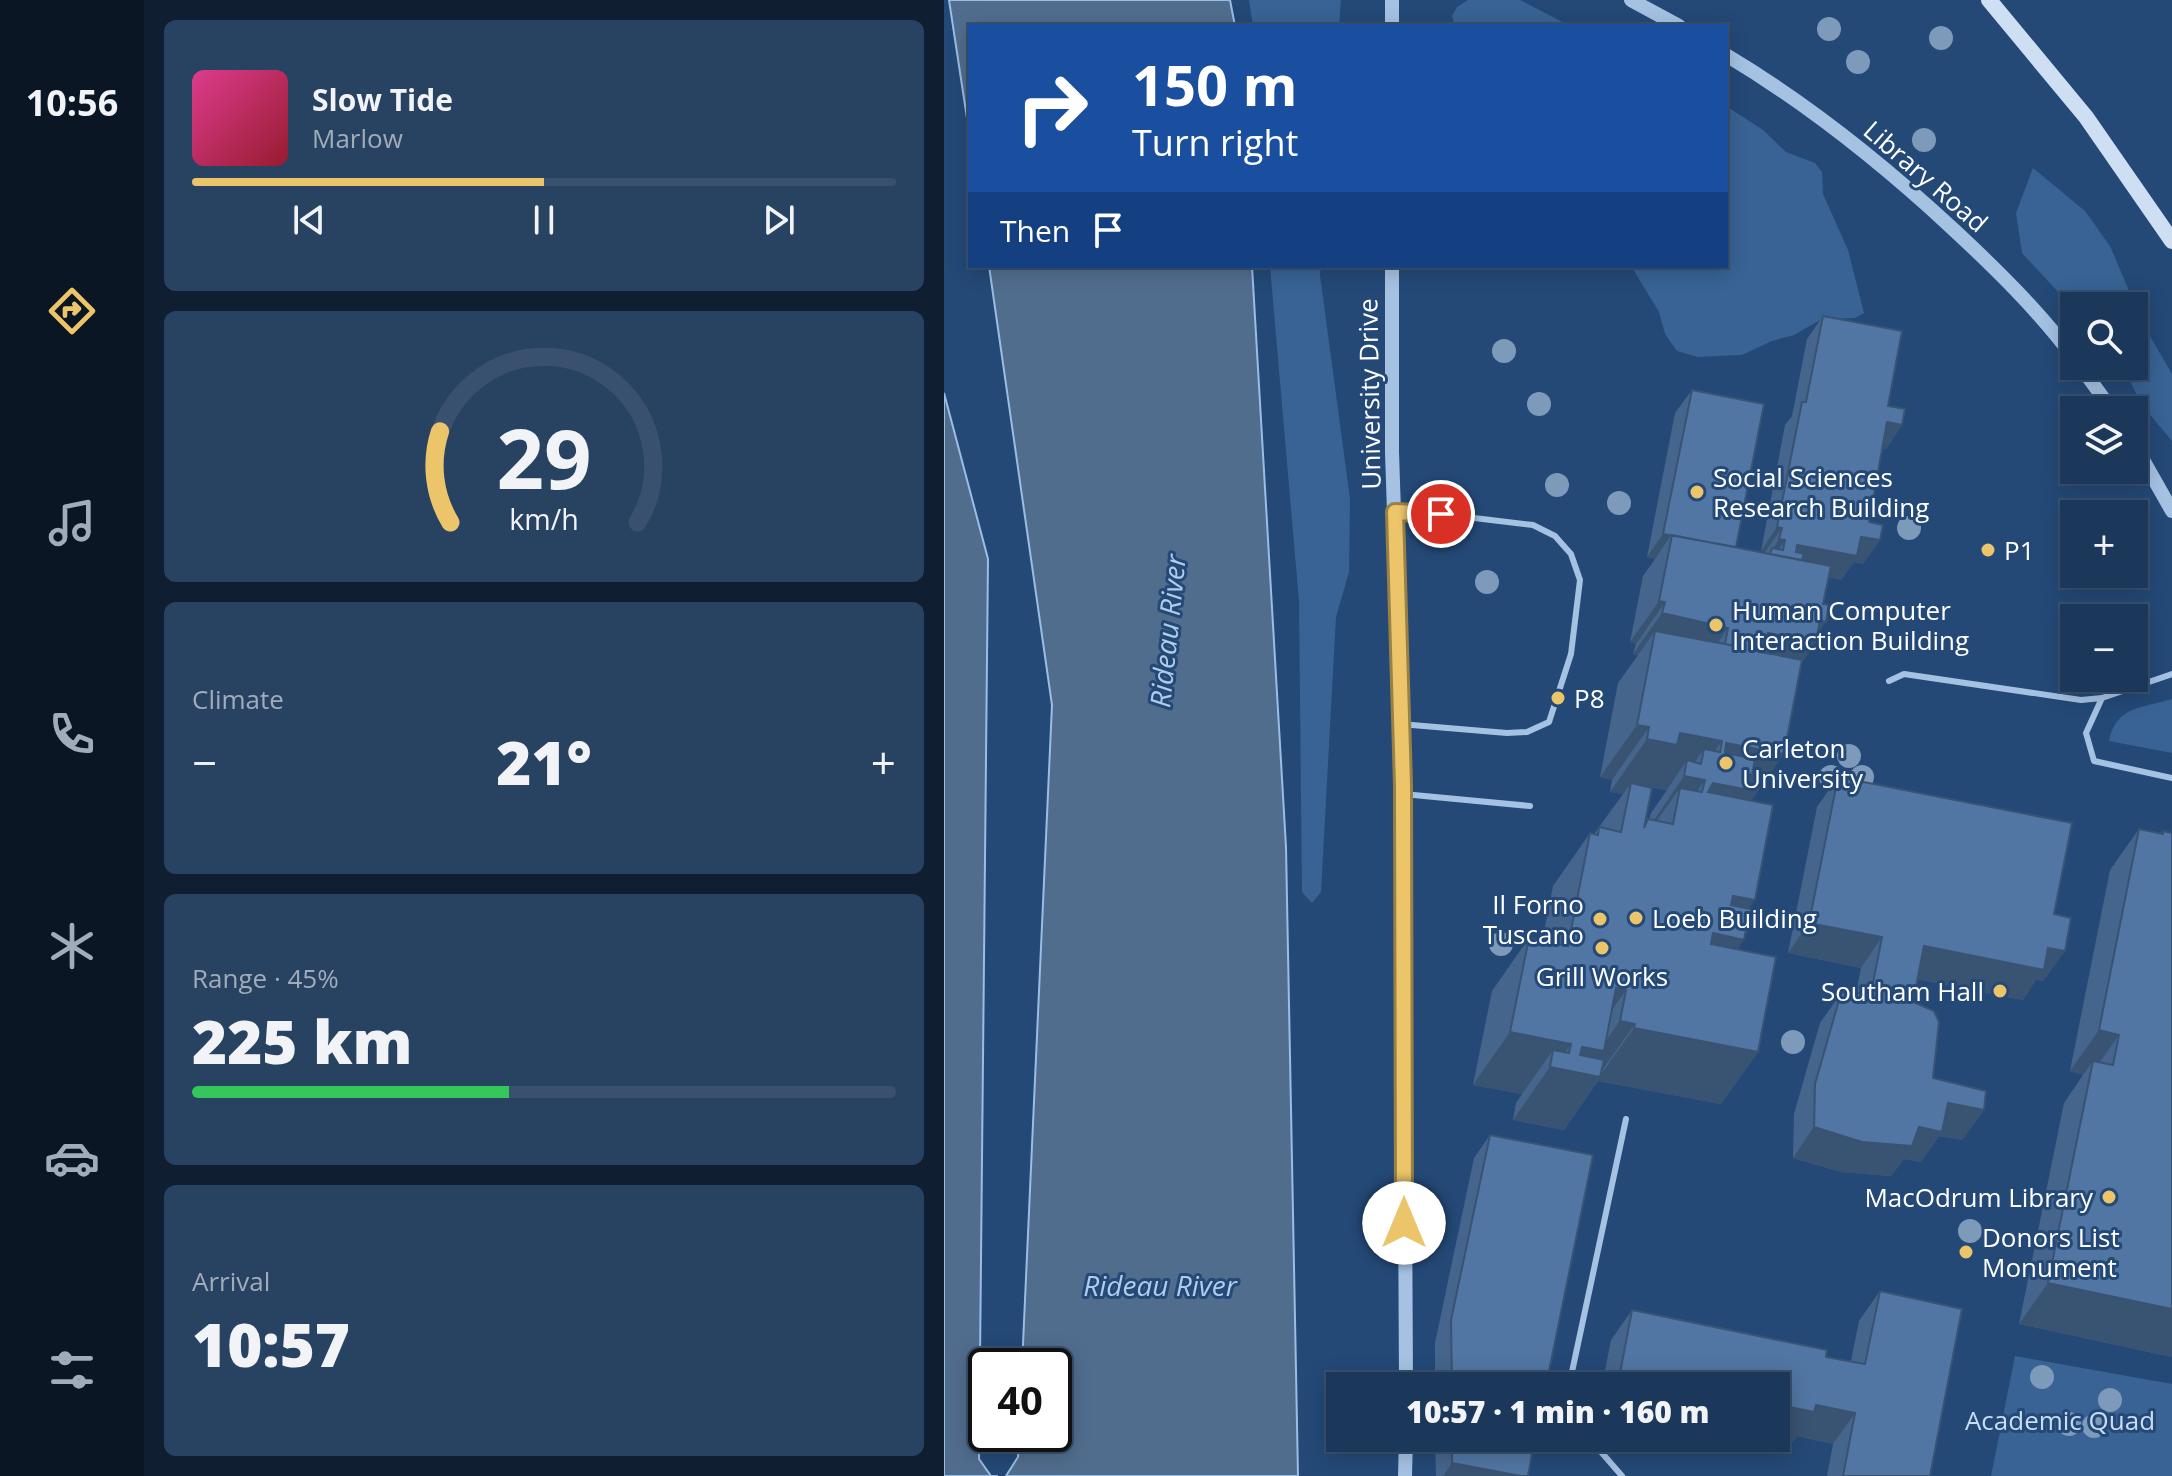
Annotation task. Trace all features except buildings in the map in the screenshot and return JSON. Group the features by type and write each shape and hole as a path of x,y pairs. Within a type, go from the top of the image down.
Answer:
{"main road":[{"path":"1989,0 2086,117 2172,241"}],"street":[{"path":"1392,0 1392,24"},
{"path":"1631,0 1675,24"},
{"name":"Library Road","path":"1728,56 1830,125 1927,205 2014,289 2060,342"},
{"name":"University Drive","path":"1392,268 1392,452 1403,794 1406,1372"},
{"path":"2148,469 2172,511"},
{"path":"1405,1476 1406,1452"}],"lane":[{"path":"1395,512 1533,525 1555,536 1571,554 1580,580 1571,654 1549,722 1527,732 1507,733 1400,724"},
{"path":"1889,681 1904,674 2081,700 2102,698 2172,674"},
{"path":"2102,698 2086,733 2094,761 2172,778"},
{"path":"1403,794 1530,806"},
{"path":"1572,1372 1626,1119"},
{"path":"1601,1452 1622,1476"}],"green space":[{"path":"1249,0 1341,0 1339,24 1253,24"},
{"path":"1468,0 1520,0 1566,24 1454,24 1452,16 1457,7"},
{"path":"1728,107 1763,130 1786,152 1815,163 1822,172 1823,194 1848,250 1864,313 1855,318 1822,319 1794,335 1742,355 1698,357 1677,351 1665,334 1659,312 1632,268 1728,268"},
{"path":"2033,168 2085,211 2110,246 2130,292 2060,294 2022,253 2016,213"},
{"path":"1270,268 1321,268 1350,499 1349,572 1336,617 1321,892 1312,903 1302,892 1299,601"},
{"path":"2148,333 2172,374 2172,441 2148,412 2148,396 2137,396 2130,380 2148,380"},
{"path":"2172,699 2172,753 2109,741 2112,730 2124,715"},
{"name":"Academic Quad","path":"2015,1356 2172,1384 2172,1476 1991,1476"}],"water":[{"path":"949,0 1230,0 1235,24 968,24 968,125"},
{"name":"Rideau River","path":"989,268 1252,268 1286,847 1298,1476 1006,1476 1018,1452 1072,1452 1072,1348 1023,1348 1052,705"},
{"path":"944,393 988,559 980,1348 968,1348 968,1452 979,1452 979,1459 991,1476 944,1476"}],"place":[{"name":"Social Sciences Research Building","path":"1697,492"},
{"name":"P1","path":"1988,550"},
{"name":"Human Computer Interaction Building","path":"1716,625"},
{"name":"P8","path":"1558,698"},
{"name":"Carleton University","path":"1726,763"},
{"name":"Loeb Building","path":"1636,918"},
{"name":"Il Forno Tuscano","path":"1600,919"},
{"name":"Grill Works","path":"1602,948"},
{"name":"Southam Hall","path":"2000,991"},
{"name":"MacOdrum Library","path":"2109,1197"},
{"name":"Donors List Monument","path":"1966,1252"}],"route":[{"path":"1404,1223 1403,785 1395,512 1441,514"}]}
